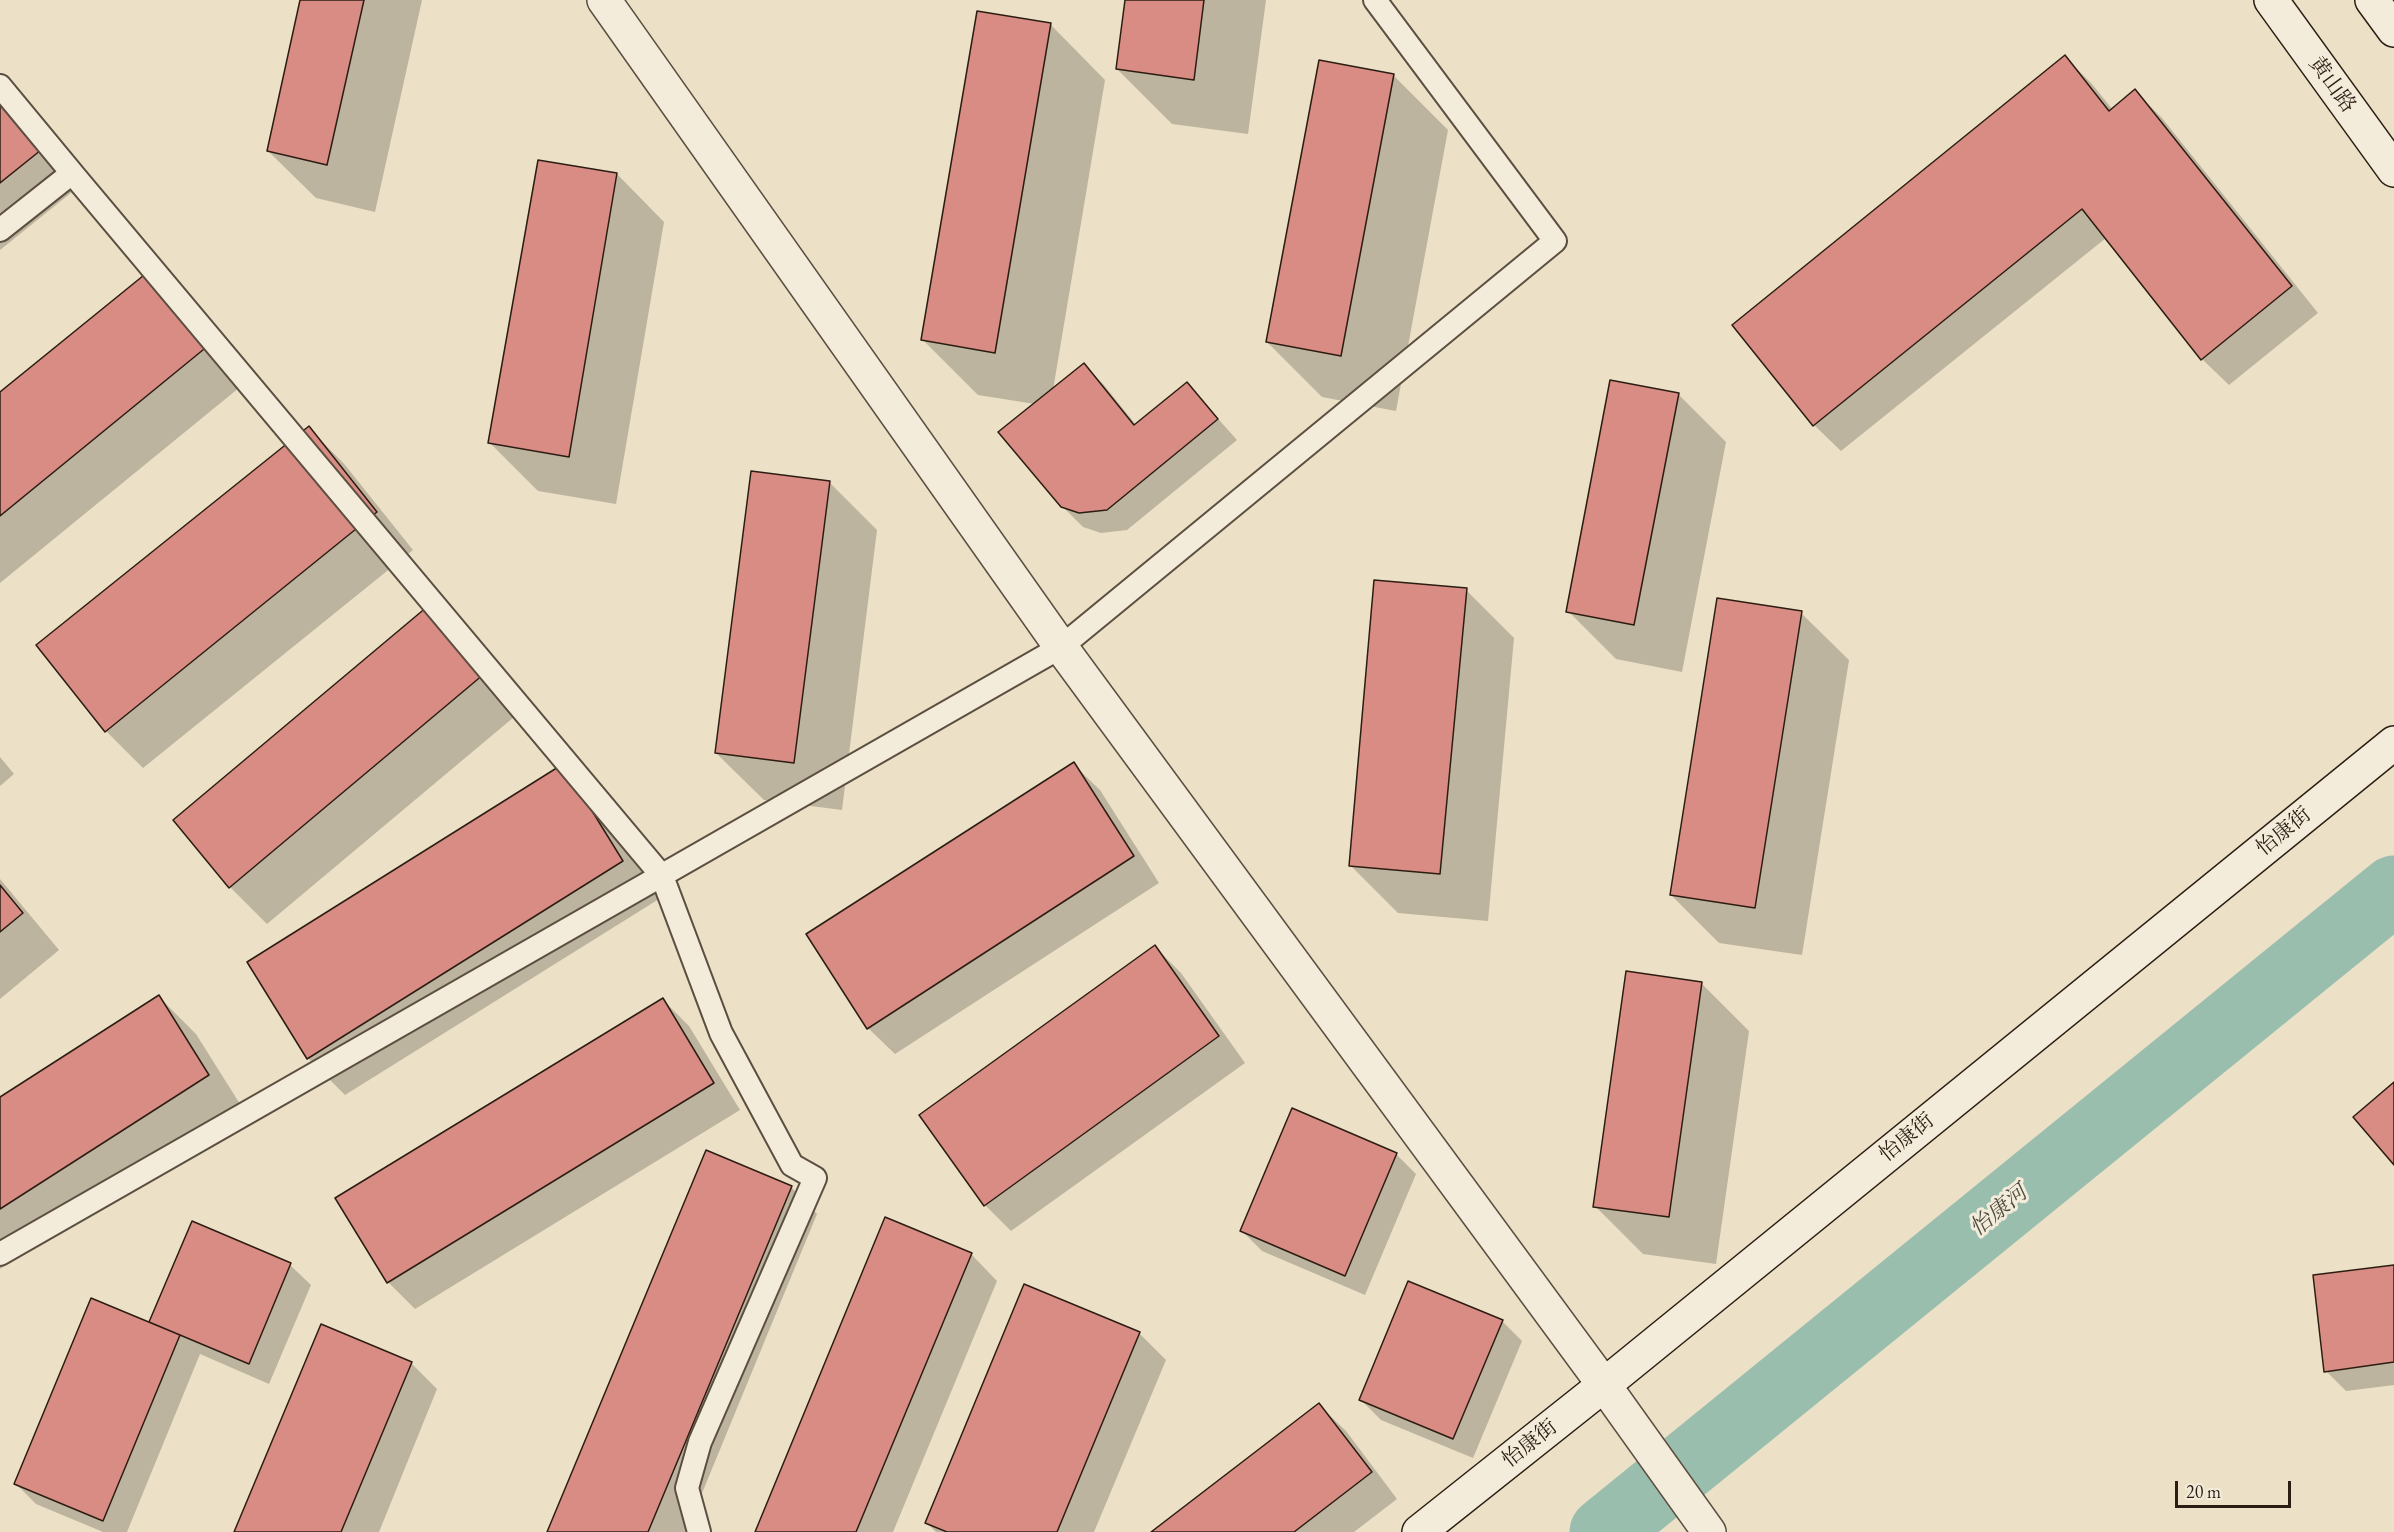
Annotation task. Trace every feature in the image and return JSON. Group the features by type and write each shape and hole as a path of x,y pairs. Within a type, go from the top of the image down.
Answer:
{"street":[{"path":"604,0 1061,647 1604,1385 1709,1532"},
{"name":"黄山路","path":"2271,0 2394,170"},
{"path":"2372,0 2394,30"},
{"name":"怡康街","path":"1419,1532 1604,1385 2394,743"}],"lane":[{"path":"0,1254 1061,647 1555,241 1374,0"},
{"path":"0,86 662,876 721,1033 792,1165 815,1178 700,1442 687,1488 699,1532"},
{"path":"0,230 72,173"}],"building":[{"path":"300,0 364,0 327,165 267,151"},
{"path":"1125,0 1204,0 1194,80 1116,69"},
{"path":"977,11 1051,23 995,353 921,340"},
{"path":"2065,55 2109,111 2135,89 2292,286 2201,360 2082,209 1813,426 1732,325"},
{"path":"1319,60 1394,74 1341,356 1266,342"},
{"path":"0,89 46,146 0,183"},
{"path":"538,160 617,173 569,457 488,443"},
{"path":"149,271 209,345 0,516 0,392"},
{"path":"1084,363 1134,425 1187,382 1218,419 1107,510 1079,513 1061,507 998,432"},
{"path":"1610,380 1679,393 1634,625 1566,612"},
{"path":"309,426 377,512 105,732 36,645"},
{"path":"751,471 830,481 794,763 715,753"},
{"path":"1374,580 1467,588 1440,874 1349,866"},
{"path":"1717,598 1802,611 1755,908 1670,895"},
{"path":"428,606 484,674 229,888 173,820"},
{"path":"1074,762 1134,856 867,1029 806,934"},
{"path":"563,764 623,861 307,1059 247,962"},
{"path":"0,885 23,913 0,932"},
{"path":"1155,945 1219,1036 984,1206 919,1115"},
{"path":"1626,971 1702,982 1669,1217 1593,1207"},
{"path":"159,995 209,1075 0,1209 0,1097"},
{"path":"663,998 714,1083 387,1283 335,1198"},
{"path":"2394,1082 2394,1165 2353,1117"},
{"path":"1292,1108 1397,1153 1345,1276 1240,1231"},
{"path":"706,1150 792,1186 648,1532 547,1532"},
{"path":"885,1217 972,1253 856,1532 755,1532"},
{"path":"192,1221 291,1263 249,1364 149,1322"},
{"path":"2394,1265 2394,1362 2324,1372 2313,1275"},
{"path":"1408,1281 1503,1320 1453,1439 1359,1400"},
{"path":"1024,1284 1140,1332 1057,1532 947,1532 925,1523"},
{"path":"91,1298 180,1335 103,1521 14,1484"},
{"path":"321,1324 412,1362 341,1532 234,1532"},
{"path":"1319,1403 1372,1472 1294,1532 1151,1532"}],"waterway":[{"name":"怡康河","path":"1604,1532 2394,890"}]}
